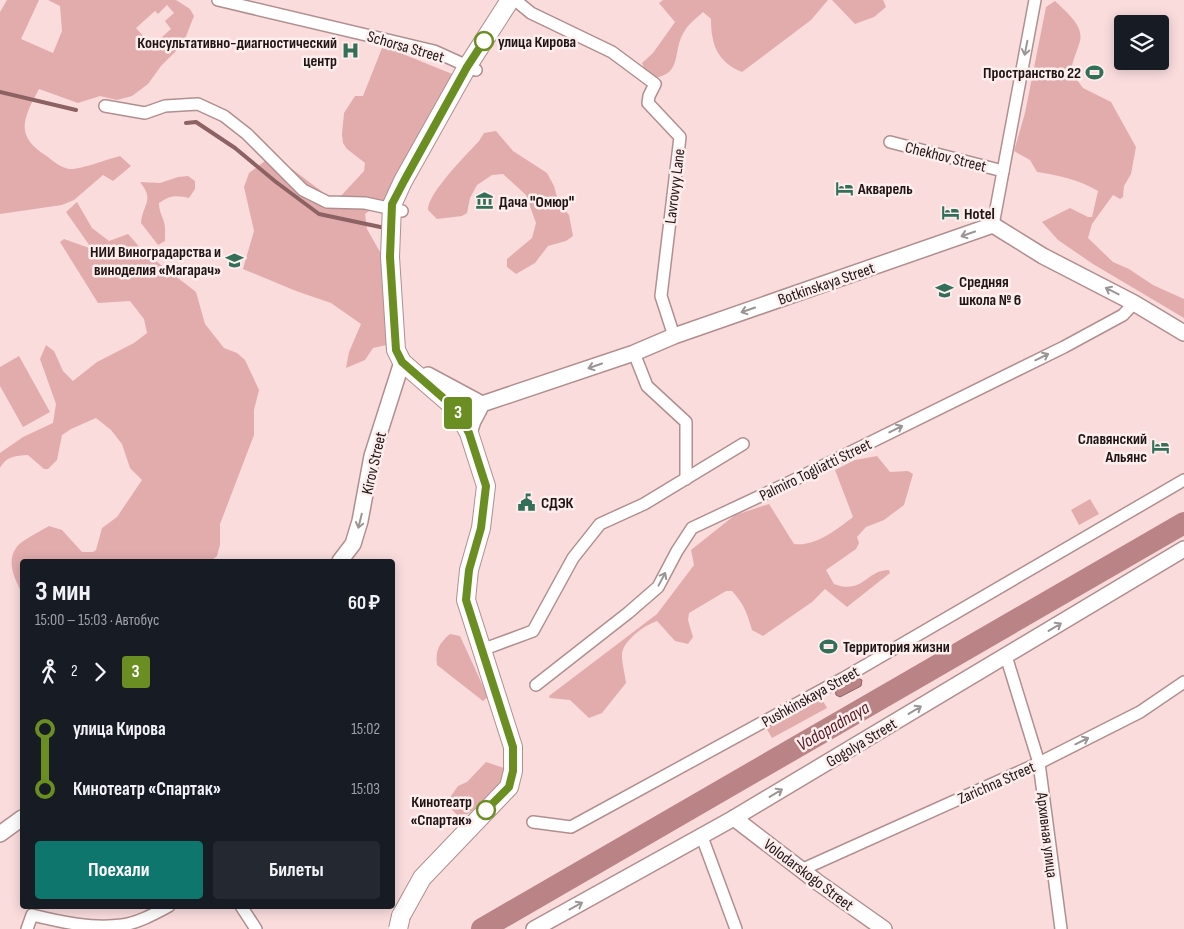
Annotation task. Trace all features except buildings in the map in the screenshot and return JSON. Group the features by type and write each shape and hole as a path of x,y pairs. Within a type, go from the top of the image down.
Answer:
{"main road":[{"name":"Kirov Street","path":"342,559 353,544 360,520 372,456 402,362 404,349 397,211 472,68 519,1"},
{"name":"Botkinskaya Street","path":"482,404 634,353 674,336 993,225"},
{"path":"993,225 1043,256 1134,302 1184,333"},
{"path":"402,362 482,404 471,427"},
{"path":"402,362 456,409 471,427"},
{"path":"401,921 422,878 509,787 513,771 513,747 466,600 469,570 481,528 486,486 471,427 458,401 428,375"},
{"path":"401,921 427,881 483,823 510,802 518,791 522,775 522,751 473,600 476,570 488,530 492,508 490,481 477,427 471,427"},
{"name":"Gogolya Street","path":"534,929 702,837 1184,549"},
{"name":"Volodarskogo Street","path":"734,818 884,929"},
{"path":"0,834 20,819"}],"street":[{"name":"Schorsa Street","path":"218,0 434,51 472,68"},
{"name":"Chekhov Street","path":"993,225 1035,0"},
{"name":"Lavrovyy Lane","path":"519,1 530,12 612,52 656,84 649,96 648,103 680,137 661,296 674,336"},
{"path":"105,106 145,113 165,106 198,104 224,116 247,134 303,190 327,202 365,203 397,211"},
{"name":"Chekhov Street","path":"890,142 1003,171"},
{"name":"Palmiro Togliatti Street","path":"536,685 628,613 658,586 692,528 790,482 1064,347 1123,315 1134,302"},
{"path":"634,353 647,386 686,422 686,479"},
{"path":"487,648 533,631 573,558 600,524 644,504 743,444"},
{"name":"Pushkinskaya Street","path":"533,822 571,827 842,679 1184,480"},
{"name":"Архивная улица","path":"1006,656 1039,763 1061,929"},
{"name":"Zarichna Street","path":"802,870 1039,763 1140,712 1184,682"},
{"path":"702,837 736,929"},
{"path":"28,929 32,915 71,924 122,925 148,917 163,909"},
{"path":"243,909 256,929"}],"shaded area":[{"path":"7,0 39,0 21,39 53,53 62,31 60,6 48,0 176,0 190,9 194,16 183,44 161,66 148,84 132,96 117,100 100,96 78,103 39,89 29,109 25,126 26,134 30,142 37,149 59,165 71,169 120,156 131,166 113,181 103,175 74,200 62,205 0,214 0,12","holes":["167,5 174,13 165,21 171,29 152,46 136,28 155,11 158,14"]},
{"path":"663,0 828,0 811,20 742,72 727,63 717,51 712,36 711,19 703,12 690,24 680,39 676,60 670,71 655,78 646,73 642,63 653,53 675,22 659,3"},
{"path":"832,0 883,0 886,7 874,17 855,24"},
{"path":"1055,1 1073,19 1079,29 1080,41 1071,72 1083,88 1111,102 1136,147 1131,174 1124,186 1123,197 1120,199 1113,195 1092,224 1088,238 1113,262 1129,269 1153,285 1184,299 1184,318 1093,264 1058,240 1042,222 1070,208 1088,217 1092,217 1098,191 1069,178 1037,172 1030,160 1014,151 1025,113 1046,7"},
{"path":"382,48 393,50 462,78 387,198 365,214 367,229 384,259 391,344 373,348 365,360 346,368 349,352 361,324 331,303 243,269 254,231 244,187 249,173 269,158 292,169 329,197 339,198 364,171 365,163 347,149 343,143 344,113 355,96 363,96"},
{"path":"496,131 513,151 547,173 554,186 558,201 569,215 573,236 566,241 548,246 535,263 516,274 507,267 507,259 532,238 536,223 526,195 503,174 492,175 477,185 470,198 467,213 462,216 437,219 428,210 429,203 434,194 457,164 484,133"},
{"path":"188,176 195,181 195,189 189,198 174,196 159,203 165,224 165,241 158,245 141,223 147,202 147,194 140,182 160,183"},
{"path":"77,202 92,228 109,241 128,234 143,251 196,292 205,324 224,348 237,353 245,360 259,390 254,410 254,435 220,524 220,545 217,556 213,559 20,559 20,589 14,577 12,565 13,553 18,545 49,526 62,530 82,552 93,552 96,550 102,528 117,517 142,480 130,468 122,444 111,430 96,418 62,435 57,460 48,469 44,469 28,455 15,456 0,468 0,453 23,437 53,423 56,404 40,359 46,345 54,351 63,371 73,381 97,362 134,343 147,333 144,319 130,301 98,303 60,242 64,239 92,249 66,212"},
{"path":"19,356 50,412 23,427 0,386 0,367"},
{"path":"877,456 890,472 908,471 913,474 904,505 884,520 866,527 857,537 859,543 856,549 826,570 834,584 844,587 858,584 881,571 889,570 890,573 847,607 825,589 812,602 763,636 752,630 745,609 739,600 732,591 726,591 689,613 688,620 693,637 688,644 675,641 657,621 646,626 630,639 622,655 626,683 602,713 589,718 570,700 550,698 549,696 657,614 694,565 691,550 735,515 769,504 794,544 810,543 818,540 833,532 853,517 835,470 855,460"},
{"path":"1090,499 1099,514 1079,525 1071,510"},
{"path":"450,634 460,636 488,697 483,701 437,665 439,648"},
{"path":"856,677 862,680 861,686 840,697 836,695 835,688"},
{"path":"820,696 827,708 772,738 765,726"},
{"path":"486,762 504,768 501,787 468,814 457,815 446,803 458,786 467,782"}],"waterway":[{"path":"0,92 76,110"},
{"path":"186,123 196,122 235,148 319,214 385,228"},
{"name":"Vodopadnaya","path":"482,929 1184,523"}],"bus line":[{"name":"3","path":"484,41 467,67 392,204 390,257 396,350 402,362 456,409 469,433 486,486 481,528 469,570 466,600 513,747 513,771 509,787 486,810"}],"place":[{"name":"улица Кирова","path":"484,41"},
{"name":"Консультативно-диагностический центр","path":"351,51"},
{"name":"Пространство 22","path":"1095,72"},
{"name":"Акварель","path":"844,188"},
{"name":"Дача \"Омюр\"","path":"485,201"},
{"name":"Hotel","path":"950,213"},
{"name":"НИИ Виноградарства и виноделия «Магарач»","path":"235,260"},
{"name":"Средняя школа № 6","path":"945,290"},
{"name":"Славянский Альянс","path":"1161,447"},
{"name":"СДЭК","path":"527,502"},
{"name":"Территория жизни","path":"829,646"},
{"name":"Кинотеатр «Спартак»","path":"486,810"}]}
